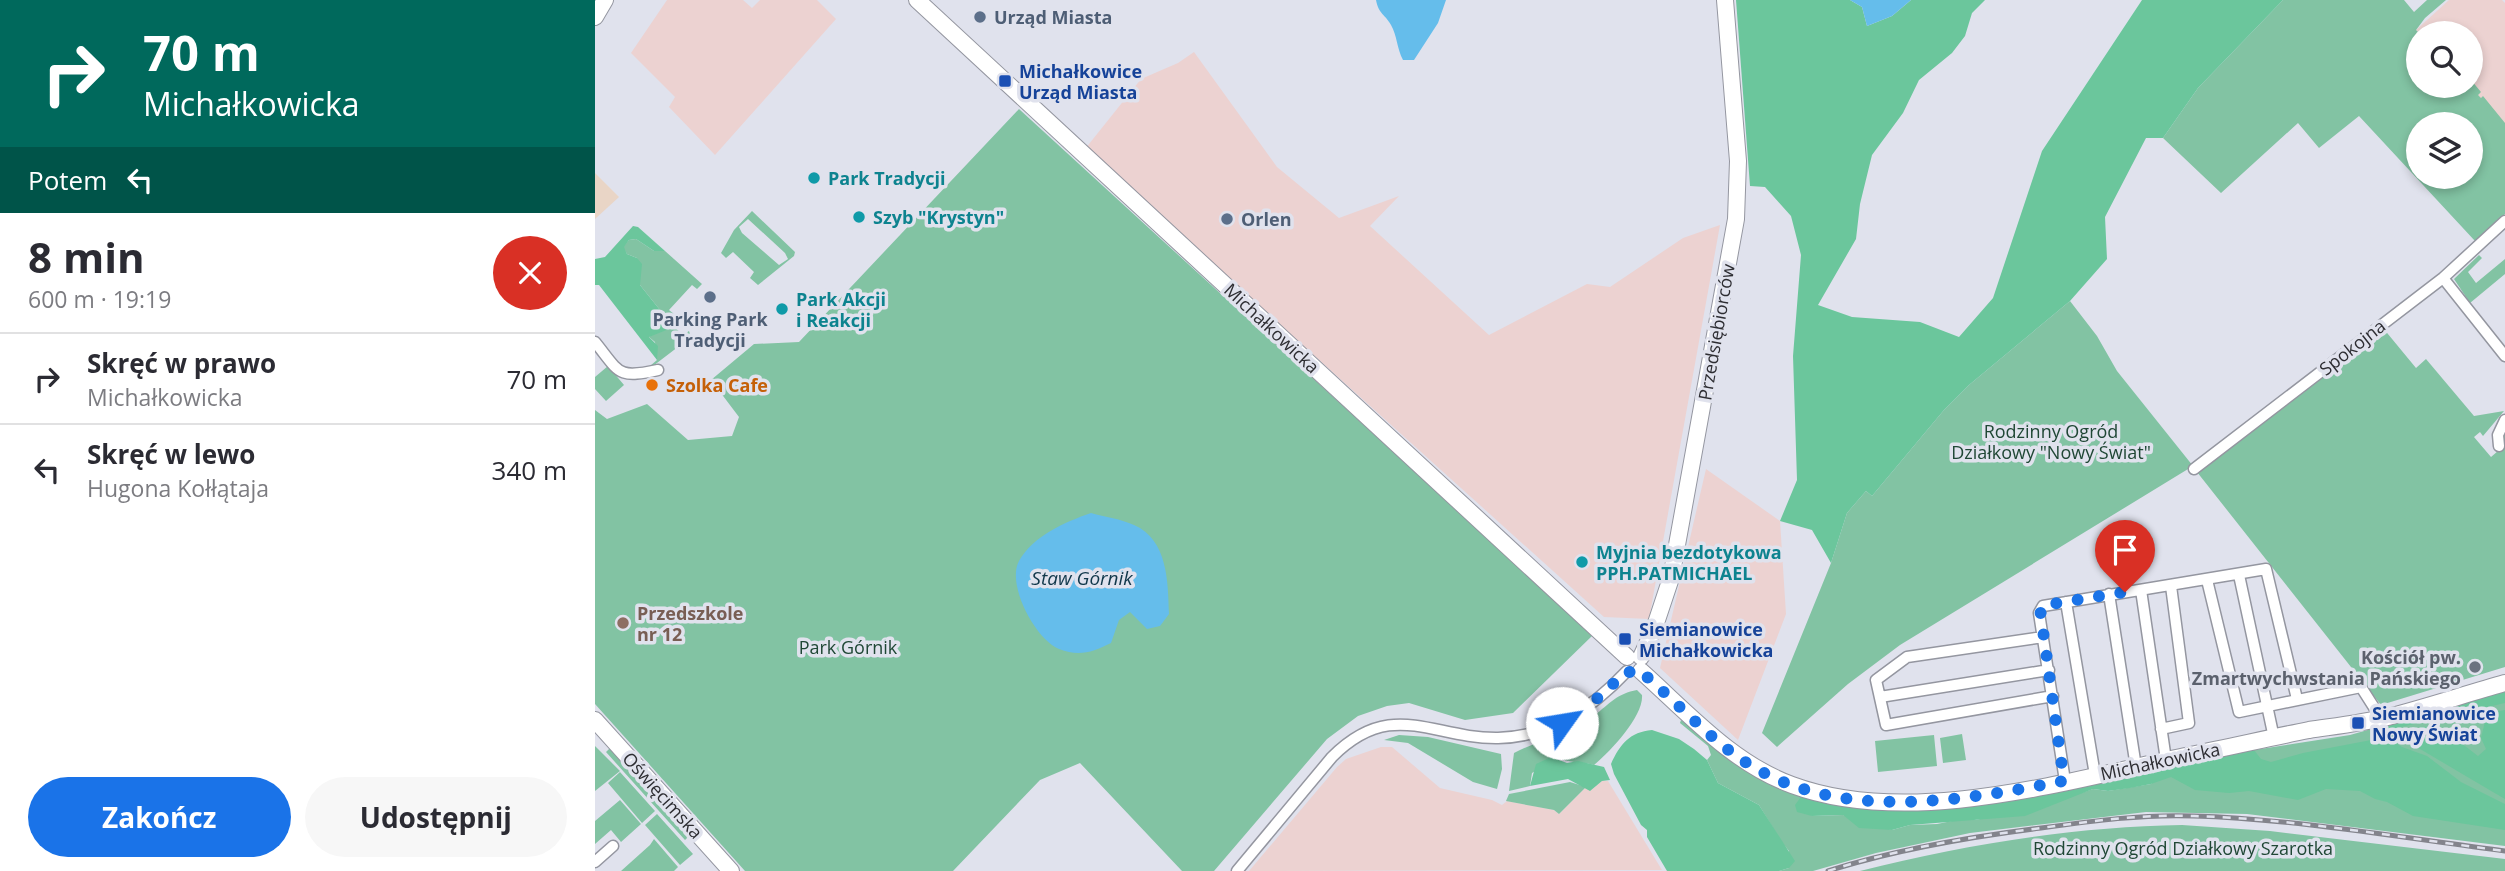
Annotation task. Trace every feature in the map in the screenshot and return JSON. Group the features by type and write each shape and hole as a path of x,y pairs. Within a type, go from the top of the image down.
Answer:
{"street":[{"path":"595,17 605,0"},
{"name":"Michałkowicka","path":"917,0 1634,664 1744,761 1771,776 1814,791 1861,799 1928,802 1986,795 2378,719 2505,683"},
{"name":"Przedsiębiorców","path":"1634,664 1654,629 1671,578 1737,219 1738,161 1725,0"},
{"name":"Spokojna","path":"2194,469 2443,278 2505,221"},
{"path":"2443,278 2505,356"},
{"path":"595,342 619,372 625,375 658,370"},
{"path":"2499,446 2498,435 2505,420"},
{"path":"2064,781 2043,637 2040,609 2043,606 2266,569 2297,699"},
{"path":"2239,575 2274,738"},
{"path":"2207,580 2239,712 2361,687 2378,719"},
{"path":"2161,729 2189,723 2171,586"},
{"path":"2141,590 2166,760"},
{"path":"2109,594 2136,767"},
{"path":"2066,602 2095,775"},
{"path":"2043,637 1907,657 1876,680 1886,725 2053,696"},
{"path":"1237,871 1332,757 1363,734 1383,727 1409,724 1488,738 1534,733 1562,723 1582,711 1608,691 1634,664"},
{"path":"1880,697 2049,670"},
{"name":"Oświęcimska","path":"595,720 731,871"},
{"path":"595,862 613,846"}],"shaded area":[{"path":"667,0 743,0 752,8 760,0 817,0 836,19 715,155 669,107 675,97 631,53"},
{"path":"2449,0 2502,0 2505,3 2505,128 2477,98 2483,98 2483,21 2426,21"},
{"path":"1194,52 1277,167 1339,218 1399,196 1370,226 1489,335 1587,284 1610,287 1683,238 1720,225 1649,619 1604,617 1085,149 1141,79 1178,63"},
{"path":"595,173 619,197 595,219"},
{"path":"1706,469 1780,521 1786,614 1738,740 1660,668"},
{"path":"1381,747 1392,747 1440,788 1492,800 1502,805 1507,801 1554,810 1559,814 1586,787 1590,791 1602,781 1608,781 1662,870 1249,871 1337,767 1346,759"}],"green space":[{"path":"1736,0 1850,0 1862,7 1867,26 1892,16 1911,0 1985,0 1972,13 1965,36 1952,53 1919,80 1903,113 1872,155 1860,204 1856,239 1818,305 1852,317 1920,322 1959,337 1993,298 2042,151 2142,0 2283,0 2198,88 2163,138 2146,138 2105,217 2107,259 2070,301 1969,385 1944,410 1872,496 1866,491 1847,513 1831,563 1812,530 1780,521 1797,480 1793,356 1801,255 1791,216 1765,187 1750,186"},
{"path":"2283,0 2404,0 2414,12 2427,0 2446,0 2423,21 2406,21 2406,98 2483,96 2505,123 2505,214 2475,241 2427,189 2483,189 2483,112 2406,112 2406,167 2359,116 2319,148 2298,123 2221,193 2163,138 2198,88"},
{"name":"Park Górnik","path":"1019,109 1593,635 1513,713 1465,720 1409,703 1387,706 1358,716 1327,739 1214,871 1182,871 1080,763 1040,780 953,871 745,871 595,704 595,410 607,419 647,404 688,440 732,436 739,417 711,380 754,344 799,342"},
{"path":"752,211 795,252 794,256 758,285 750,278 754,272 733,252 726,258 721,253 734,230","holes":["748,219 785,253 788,259 779,265 742,233 739,227"]},
{"path":"633,226 638,227 665,251 654,251 636,239 629,240 624,247 627,254 637,258 642,264 640,285 664,315 660,319 669,329 649,337 658,346 657,360 599,285 595,285 595,259 605,257"},
{"path":"636,239 654,251 665,251 702,284 697,289 692,285 669,310 674,314 669,322 683,335 689,331 691,337 653,366 650,366 657,360 655,342 649,337 668,329 660,319 664,315 640,285 637,258 627,254 623,247 629,240"},
{"path":"2479,255 2482,258 2468,272 2476,283 2505,259 2505,274 2470,303 2454,279"},
{"name":"Rodzinny Ogród Działkowy \"Nowy Świat\"","path":"2070,301 2097,336 2117,371 2193,466 1900,645 1848,684 1777,747 1762,733 1831,563 1847,513 1866,491 1872,496 1944,410 1969,385"},
{"path":"2383,328 2416,368 2426,359 2474,416 2504,411 2483,436 2480,432 2474,437 2491,457 2505,445 2505,667 2381,705 2197,472"},
{"path":"608,366 624,385 606,401 595,389 595,377"},
{"path":"2505,425 2505,445 2501,439"},
{"path":"1637,690 1642,695 1638,713 1617,743 1594,765 1558,757 1532,773 1530,786 1509,791 1514,753 1576,727 1619,696"},
{"path":"2505,691 2505,846 2247,814 2146,812 1970,833 1876,853 1813,871 1779,871 1789,868 1789,851 1759,805 1718,783 1707,760 1711,755 1708,746 1680,723 1681,720 1713,744 1803,794 1812,816 1843,815 1892,830 1910,825 1976,820 2093,789 2108,791 2151,784 2169,768 2254,750 2350,735"},
{"path":"2505,691 2505,703 2388,730 2383,726"},
{"path":"2505,710 2505,799 2396,735 2439,726 2478,756 2486,749 2481,738 2487,713"},
{"path":"1652,730 1679,739 1694,749 1707,760 1718,783 1759,805 1795,861 1789,868 1779,871 1667,871 1611,764 1627,740 1638,733"},
{"path":"1962,734 1966,760 1943,763 1940,738"},
{"path":"1399,735 1428,737 1501,754 1502,769 1497,789 1473,782 1408,743 1384,740"},
{"path":"1934,735 1937,766 1878,772 1875,741"},
{"path":"2387,737 2402,747 2427,756 2461,782 2505,804 2505,830 2413,816 2360,791 2326,789 2298,800 2249,791 2229,793 2195,790 2171,777 2130,788 2108,791 2093,789 2025,816 1910,825 1892,830 1859,828 1843,815 1812,816 1797,812 1795,805 1803,794 1864,806 2163,769 2254,750 2261,759 2271,762"},
{"path":"595,746 620,771 595,791"},
{"path":"612,746 681,824 688,837 685,840 606,752"},
{"path":"1551,757 1567,763 1578,761 1604,767 1610,780 1602,781 1590,791 1568,779 1530,786 1536,764"},
{"path":"620,772 655,811 642,823 608,783"},
{"path":"1570,782 1586,787 1559,814 1554,810 1506,801 1509,794"},
{"path":"620,800 641,824 621,842 611,830 595,844 595,821"},
{"path":"657,814 693,854 680,865 645,825"},
{"name":"Rodzinny Ogród Działkowy Szarotka","path":"2182,825 2270,831 2505,859 2505,871 1860,871 1980,845 2060,833"},
{"path":"654,839 678,867 674,871 621,871 650,845"}],"water":[{"path":"1376,0 1446,0 1438,23 1414,60 1403,60 1393,29"},
{"path":"1850,0 1911,0 1892,16 1867,26 1862,7"},
{"name":"Staw Górnik","path":"1091,513 1134,525 1154,541 1164,563 1169,614 1160,626 1147,629 1130,612 1119,620 1111,643 1092,651 1073,653 1050,644 1033,624 1020,597 1016,571 1025,552 1041,537"}],"railway":[{"path":"1828,871 1880,856 1960,840 2079,823 2156,816 2271,821 2505,851"}],"place":[{"name":"Urząd Miasta","path":"980,17"},
{"name":"Michałkowice Urząd Miasta","path":"1005,81"},
{"name":"Park Tradycji","path":"814,178"},
{"name":"Szyb \"Krystyn\"","path":"859,217"},
{"name":"Orlen","path":"1227,219"},
{"name":"Parking Park Tradycji","path":"710,297"},
{"name":"Park Akcji i Reakcji","path":"782,309"},
{"name":"Szolka Cafe","path":"652,385"},
{"name":"Myjnia bezdotykowa PPH.PATMICHAEL","path":"1582,562"},
{"name":"Przedszkole nr 12","path":"623,623"},
{"name":"Siemianowice Michałkowicka","path":"1625,639"},
{"name":"Kościół pw. Zmartwychwstania Pańskiego","path":"2475,667"},
{"name":"Siemianowice Nowy Świat","path":"2358,723"}],"route":[{"path":"1562,723 1608,691 1627,671 1634,674 1640,671 1744,761 1771,776 1814,791 1840,797 1928,802 2064,781 2040,609 2051,604 2125,592"}]}
